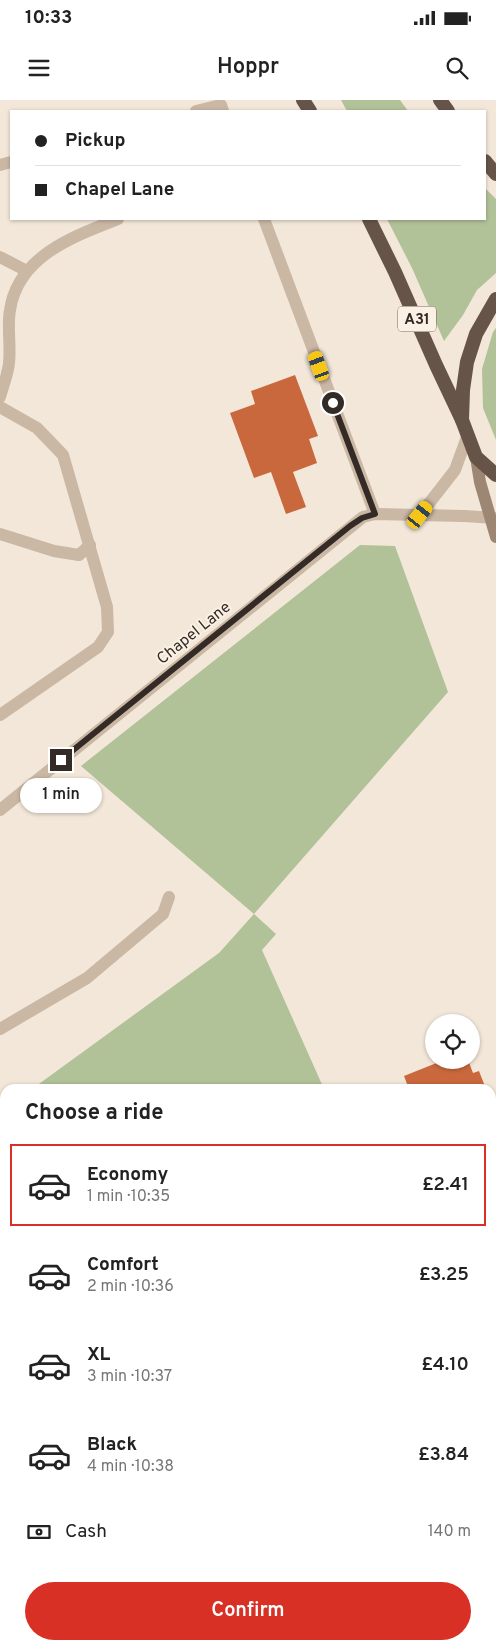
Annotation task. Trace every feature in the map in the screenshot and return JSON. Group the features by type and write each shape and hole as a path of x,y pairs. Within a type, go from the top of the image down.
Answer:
{"highway":[{"path":"486,162 496,174"},
{"name":"A31","path":"370,220 396,272 462,420"},
{"path":"496,299 476,334 467,362 463,390 462,420 476,457 496,475"}],"main road":[{"path":"476,457 480,482 493,518 496,537"}],"street":[{"path":"200,110 221,105"},
{"path":"0,397 9,364 10,310 16,286 34,261 74,236 115,220"},
{"path":"264,220 375,514"},
{"path":"0,257 27,271"},
{"path":"0,407 37,428 63,454 107,607 108,632 98,647 0,716"},
{"path":"420,515 455,470 467,437"},
{"name":"Chapel Lane","path":"0,810 362,518 375,514 493,518"},
{"path":"0,534 54,551 79,555 90,545"},
{"path":"0,1029 87,978 163,914 169,897"}],"green space":[{"path":"341,100 400,100 407,110 346,110"},
{"path":"486,189 496,199 496,273 477,290 463,315 444,341 412,268 388,220 486,220"},
{"path":"496,328 496,440 483,408 482,369 493,332"},
{"path":"360,545 395,546 448,692 254,914 81,766"},
{"path":"254,914 276,934 262,950 322,1084 39,1084 219,953"}],"building":[{"path":"295,375 318,436 309,439 317,463 293,472 306,507 286,514 271,472 254,478 230,413 255,404 251,391"},
{"path":"425,1068 471,1069 473,1073 479,1071 484,1084 407,1084 404,1076"}],"route":[{"path":"61,760 350,526 362,518 375,514 333,403"}]}
